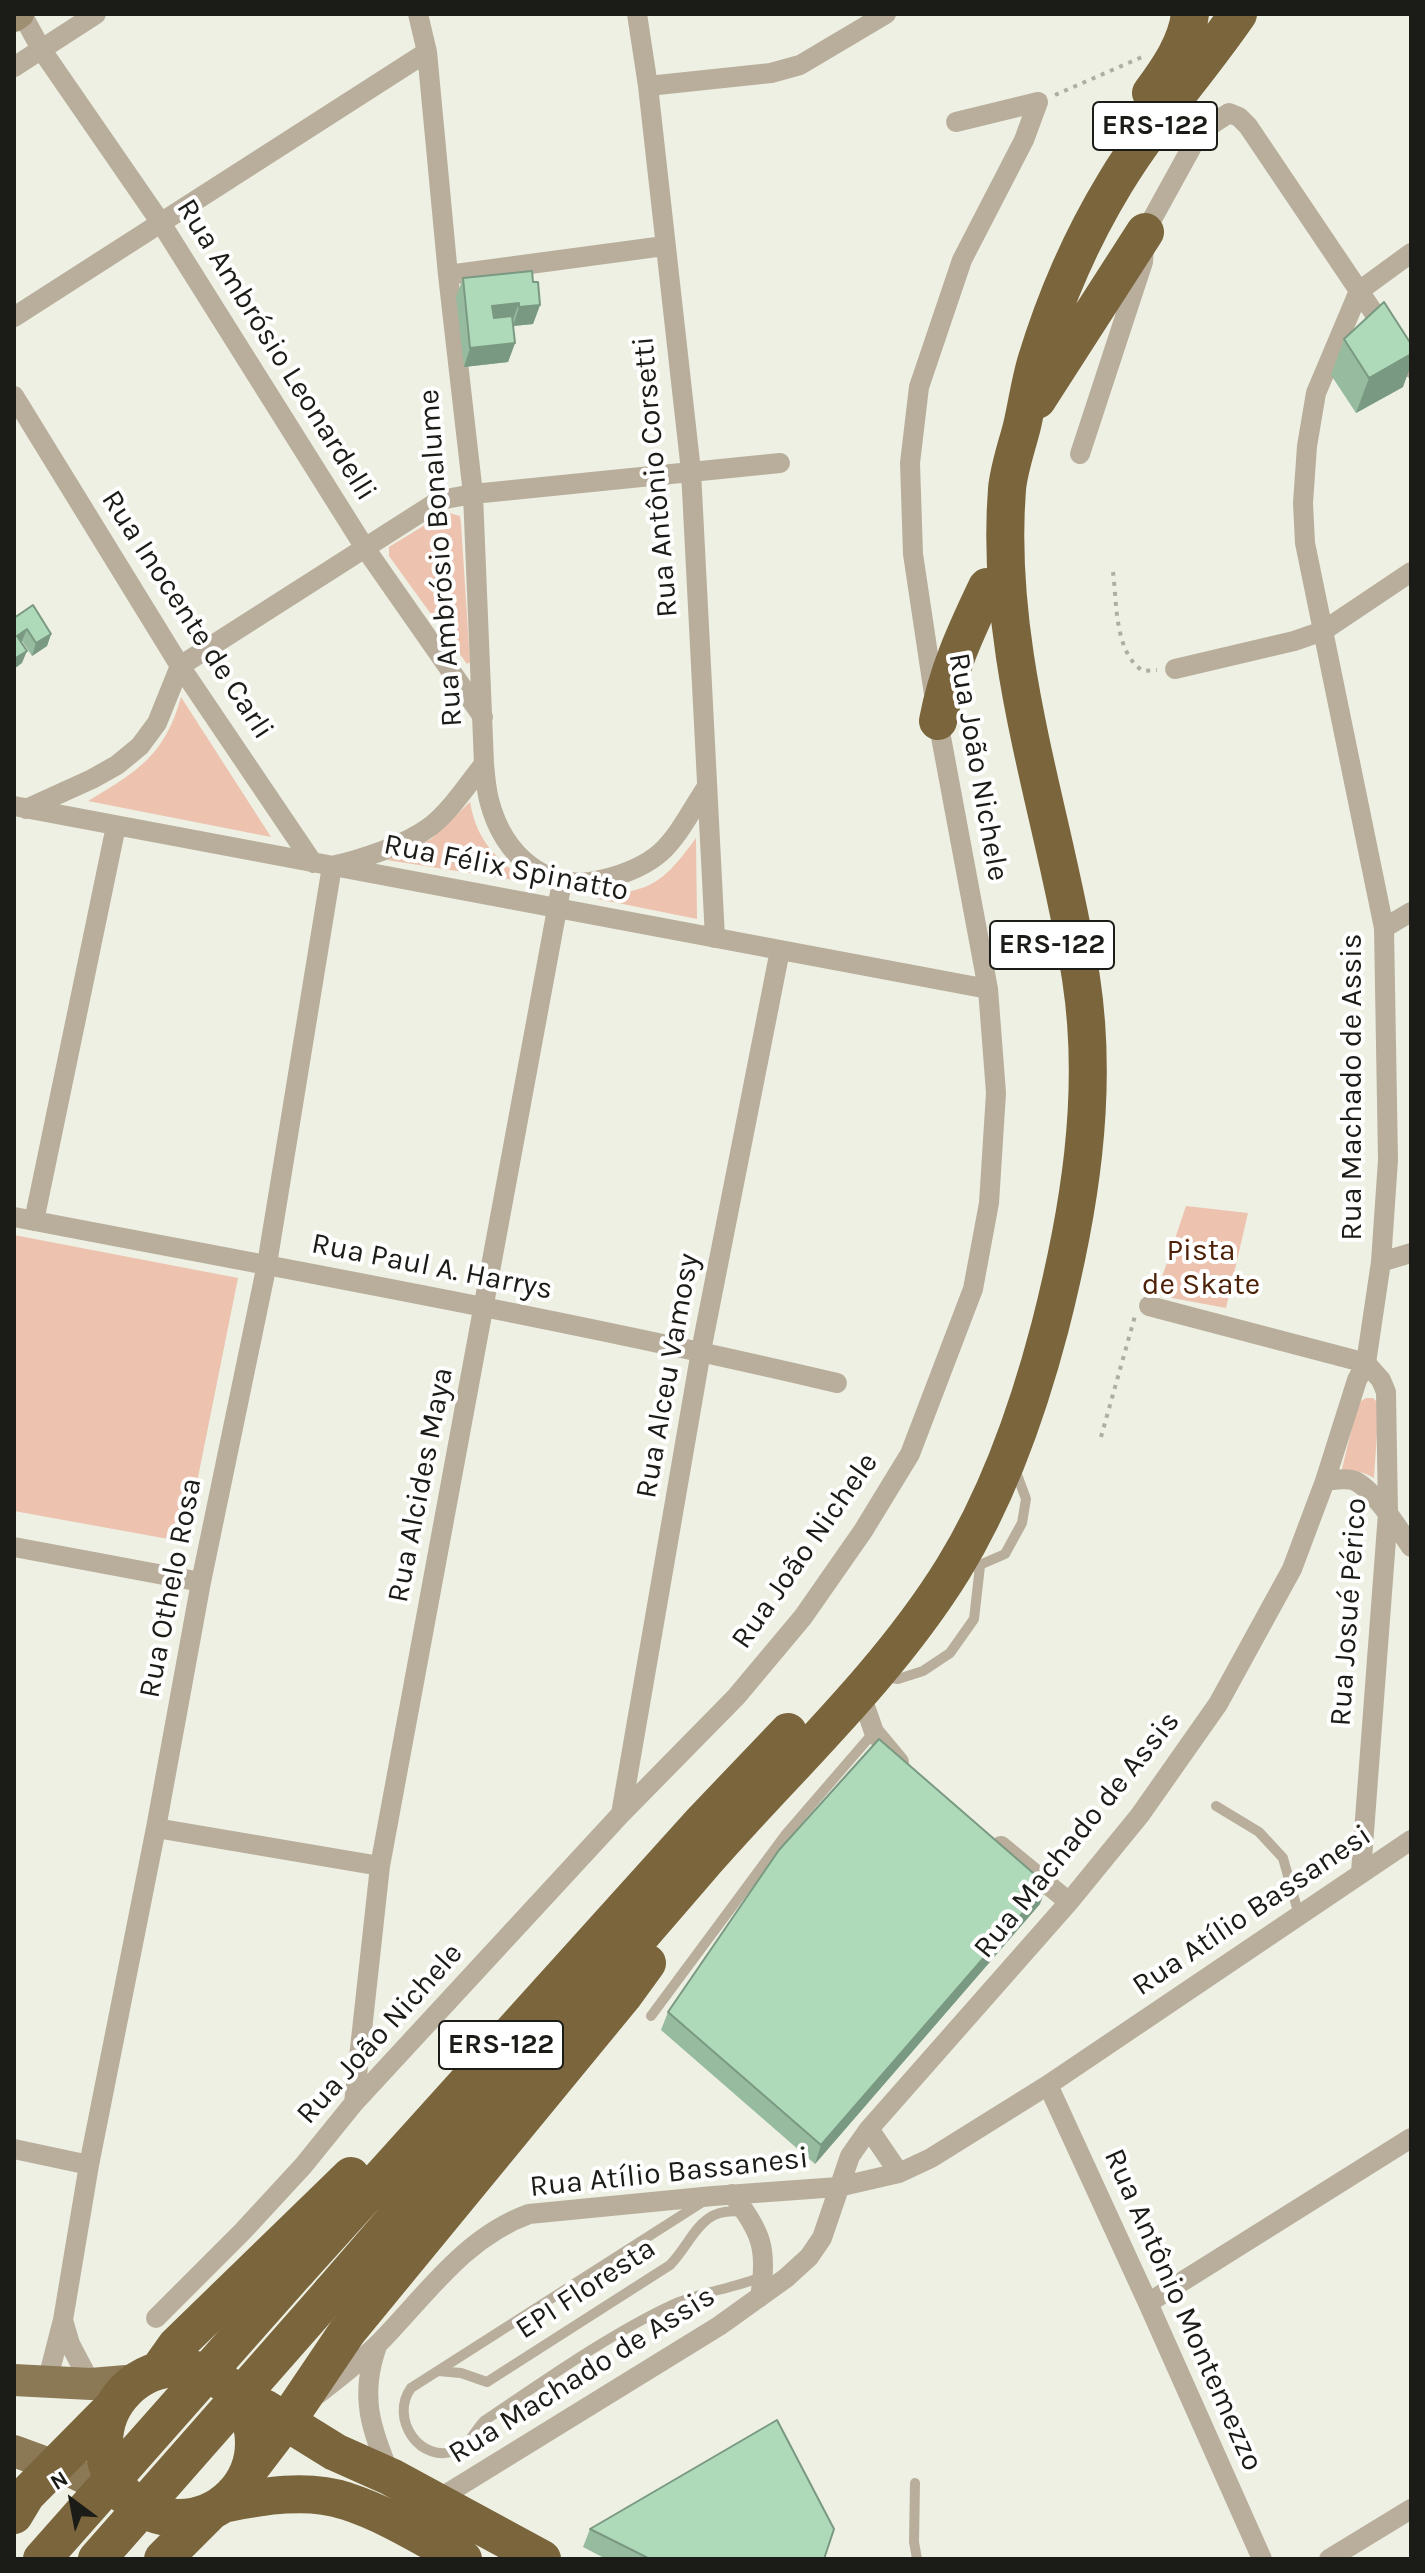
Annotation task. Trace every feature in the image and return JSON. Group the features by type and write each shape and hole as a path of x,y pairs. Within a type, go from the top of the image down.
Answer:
{"highway":[{"name":"ERS-122","path":"97,2559 331,2293 891,1615 965,1496 1011,1386 1042,1270 1061,1151 1065,1075 1062,994 1001,696 987,587 990,489 998,431 1012,371 1034,306 1063,238 1100,170 1165,74 1182,43 1190,14"},
{"name":"ERS-122","path":"42,2559 297,2271 714,1829 867,1684 966,1568 1009,1455 1049,1331 1077,1206 1086,1132 1087,1032 1079,966 1019,691 1011,633 1006,559 1007,482 1034,369 1053,310 1080,245 1117,179 1238,14"},
{"path":"1022,427 1097,302 1145,232"},
{"path":"938,721 952,661 987,587"},
{"path":"18,2504 58,2466 101,2396 123,2392 148,2375 387,2141 564,1942 636,1872 714,1829"},
{"path":"163,2559 240,2488 251,2467 347,2332 623,1996 669,1930 714,1829"},
{"path":"148,2375 182,2367 205,2372 289,2417 335,2452 391,2477 542,2559"},
{"path":"226,2383 242,2400 252,2420 255,2443 251,2467"},
{"path":"101,2396 107,2467 116,2485 129,2500 147,2511 168,2517 190,2518 252,2498 325,2496 346,2500 377,2513 447,2554"}],"main road":[{"path":"14,18 21,14"},
{"path":"14,2380 47,2382 101,2396"},
{"path":"14,2451 58,2466 129,2500"}],"street":[{"name":"Rua Ambrósio Leonardelli","path":"21,14 41,49 161,223 365,548 483,717"},
{"path":"14,67 96,14"},
{"name":"Rua Ambrósio Bonalume","path":"418,14 427,52 473,494 488,800 499,828 518,855 541,875 562,882"},
{"name":"Rua Antônio Corsetti","path":"637,14 648,86 691,471 715,938"},
{"path":"648,86 771,73 800,65 881,15"},
{"path":"14,317 427,52"},
{"path":"956,122 1038,102"},
{"name":"Rua João Nichele","path":"156,2318 243,2231 303,2166 354,2103 621,1814 736,1697 803,1617 863,1531 910,1454 973,1289 989,1203 996,1093 988,989 938,721 913,554 910,463 919,387 962,260 1024,140 1038,102"},
{"path":"1080,454 1143,262 1145,232 1194,143 1206,128 1229,113 1248,126 1411,368"},
{"path":"448,275 664,246"},
{"path":"1359,291 1411,253"},
{"name":"Rua Machado de Assis","path":"435,2501 693,2343 760,2297 809,2257 822,2238 850,2156 869,2129 1069,1902 1140,1815 1218,1704 1292,1569 1325,1481 1348,1404 1366,1363 1381,1262 1388,1160 1384,928 1305,543 1303,503 1307,446 1316,393 1359,291"},
{"name":"Rua Inocente de Carli","path":"14,396 180,666 322,865"},
{"path":"18,806 92,779 117,765 140,746 157,723 180,666 440,500 780,463"},
{"path":"1175,669 1294,641 1323,631 1411,572"},
{"path":"322,865 361,859 428,828 448,810 484,764"},
{"path":"562,882 592,882 627,873 659,853 677,833 706,788"},
{"name":"Rua Félix Spinatto","path":"18,806 988,989"},
{"path":"24,1219 116,826"},
{"name":"Rua Othelo Rosa","path":"47,2382 63,2320 89,2165 201,1582 267,1264 322,865"},
{"name":"Rua Alcides Maya","path":"354,2103 380,1866 562,882"},
{"path":"1384,928 1411,912"},
{"name":"Rua Alceu Vamosy","path":"621,1814 701,1351 780,950"},
{"name":"Rua Paul A. Harrys","path":"24,1219 701,1351 837,1383"},
{"path":"1381,1262 1411,1253"},
{"path":"1149,1306 1366,1363"},
{"name":"Rua Josué Périco","path":"1361,1872 1388,1513 1386,1392 1381,1380 1366,1363"},
{"path":"1325,1481 1345,1479 1357,1482 1388,1513 1411,1547"},
{"path":"14,1547 201,1582"},
{"path":"867,1684 874,1732 910,1771"},
{"path":"156,1828 380,1866"},
{"path":"983,1831 1069,1902"},
{"name":"Rua Atílio Bassanesi","path":"289,2417 379,2343 430,2285 488,2233 505,2223 529,2214 838,2187 899,2173 931,2158 1048,2085 1411,1840"},
{"name":"Rua Antônio Montemezzo","path":"1048,2085 1262,2559"},
{"path":"869,2129 899,2173"},
{"path":"1148,2303 1411,2138"},
{"path":"14,2149 89,2165"},
{"name":"Rua Machado de Assis","path":"722,2195 747,2213 762,2242 760,2297"},
{"path":"63,2320 70,2344 101,2396"},
{"path":"379,2343 370,2367 367,2389 370,2426 391,2477"},
{"path":"1329,2559 1411,2509"}],"lane":[{"path":"651,2016 786,1834 874,1732"},
{"path":"1216,1806 1259,1832 1283,1858 1299,1915"},
{"name":"EPI Floresta","path":"722,2195 411,2388 403,2404 406,2429 421,2446 445,2452 457,2450 467,2444 484,2421 649,2316 684,2300 738,2287 763,2276"},
{"name":"EPI Floresta","path":"438,2371 461,2373 487,2382 670,2265 682,2253 699,2226 711,2216 720,2211 747,2213"},
{"path":"915,2483 914,2542 917,2559"}],"path":[{"path":"1038,102 1105,75"},
{"path":"1113,572 1120,626 1130,659 1143,671 1175,669"},
{"path":"1101,1437 1136,1314 1149,1306"}],"green space":[{"path":"446,512 460,516 461,523 470,662 467,664 389,556 389,547"},
{"path":"181,697 271,837 88,801 147,760 167,734"},
{"path":"470,802 483,839 506,865 527,882 387,860 431,839"},
{"path":"696,838 697,919 593,898 629,892 653,883 673,867"},
{"name":"Pista de Skate","path":"1186,1206 1248,1213 1226,1308 1156,1295"},
{"path":"14,1235 238,1278 185,1542 14,1511"},
{"path":"1373,1398 1379,1404 1374,1478 1358,1472 1341,1473 1358,1403"}],"building":[{"path":"532,271 533,282 538,282 540,305 519,307 519,303 492,306 494,318 512,316 515,343 470,348 463,278"},
{"path":"1384,302 1411,344 1411,354 1369,378 1344,339"},
{"path":"33,605 51,634 36,643 27,629 17,636 27,651 14,659 14,618"},
{"path":"879,1739 1047,1885 821,2145 668,2012 779,1850"},
{"path":"777,2420 834,2529 824,2559 650,2559 590,2529"}]}
